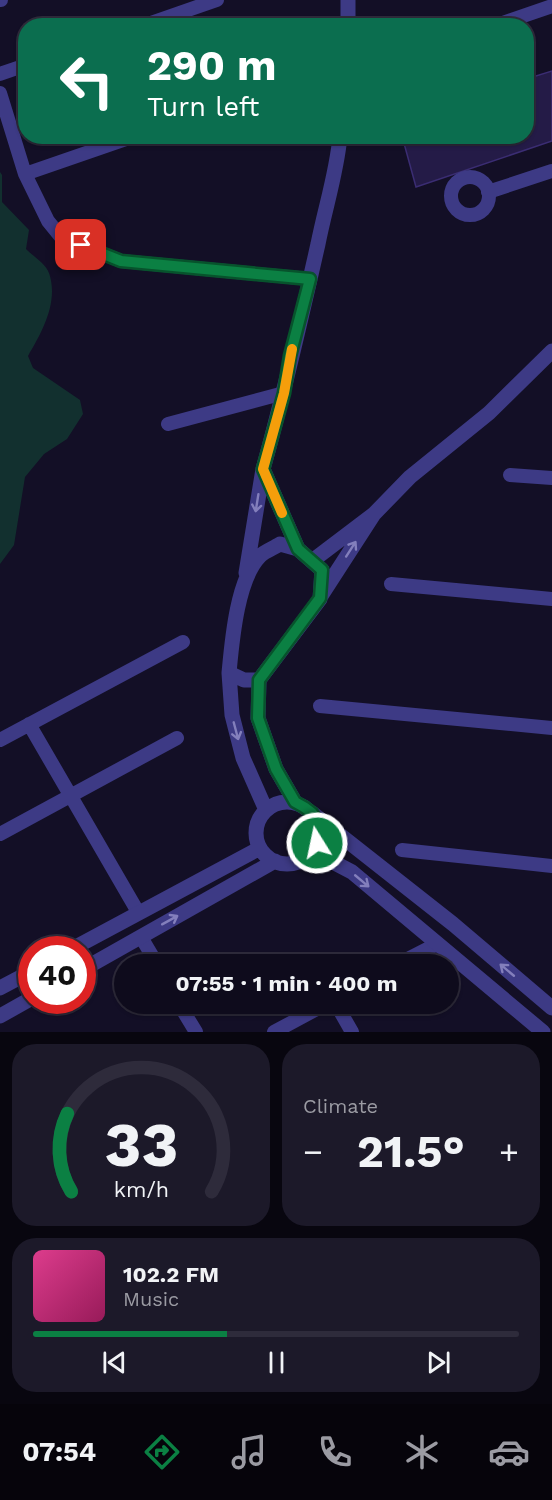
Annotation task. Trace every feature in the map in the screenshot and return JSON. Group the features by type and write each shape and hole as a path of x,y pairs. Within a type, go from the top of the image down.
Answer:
{"street":[{"path":"165,18 217,0"},
{"path":"348,0 348,18"},
{"path":"517,18 552,6"},
{"path":"0,74 18,68"},
{"path":"0,93 25,174 48,221 61,237 121,261 310,279"},
{"path":"25,174 112,144"},
{"path":"266,810 243,758 232,714 229,673 232,645 263,469 284,393 290,356 310,279 338,144"},
{"path":"488,192 552,171"},
{"path":"312,561 374,514 410,477 489,413 552,351"},
{"path":"168,424 284,393"},
{"path":"263,469 298,549"},
{"path":"510,476 552,478"},
{"path":"295,802 276,769 258,718 259,680 320,598 374,514"},
{"path":"245,576 260,555 280,544 298,549 322,570 320,598"},
{"path":"391,584 552,599"},
{"path":"0,740 183,642"},
{"path":"229,673 244,680 259,680"},
{"path":"320,706 552,728"},
{"path":"30,724 138,912"},
{"path":"0,834 177,738"},
{"path":"312,813 317,822 317,843 305,858 295,863 285,864 266,856 256,838 256,828 260,818 274,804 295,802 312,813 453,924 552,1008"},
{"path":"95,936 260,848"},
{"path":"402,850 552,866"},
{"path":"312,851 352,872 543,1032"},
{"path":"96,962 275,861"},
{"path":"141,937 151,954"},
{"path":"418,954 437,944"},
{"path":"0,988 18,978"},
{"path":"0,1016 18,1006"},
{"path":"185,1014 196,1032"},
{"path":"273,1032 307,1014"},
{"path":"342,1014 352,1032"}],"green space":[{"path":"0,172 2,202 29,230 26,249 45,266 52,284 48,316 28,356 33,368 80,400 83,414 67,439 44,454 25,477 14,545 0,564"}],"building":[{"path":"552,71 552,141 416,187 404,144 534,144 534,77"}],"slow traffic":[{"path":"282,513 263,469 284,393 292,349"}],"route":[{"path":"81,245 121,261 310,279 290,356 284,393 263,469 298,549 322,570 320,598 259,680 258,718 276,769 295,802 312,813 317,822 317,843"}]}
